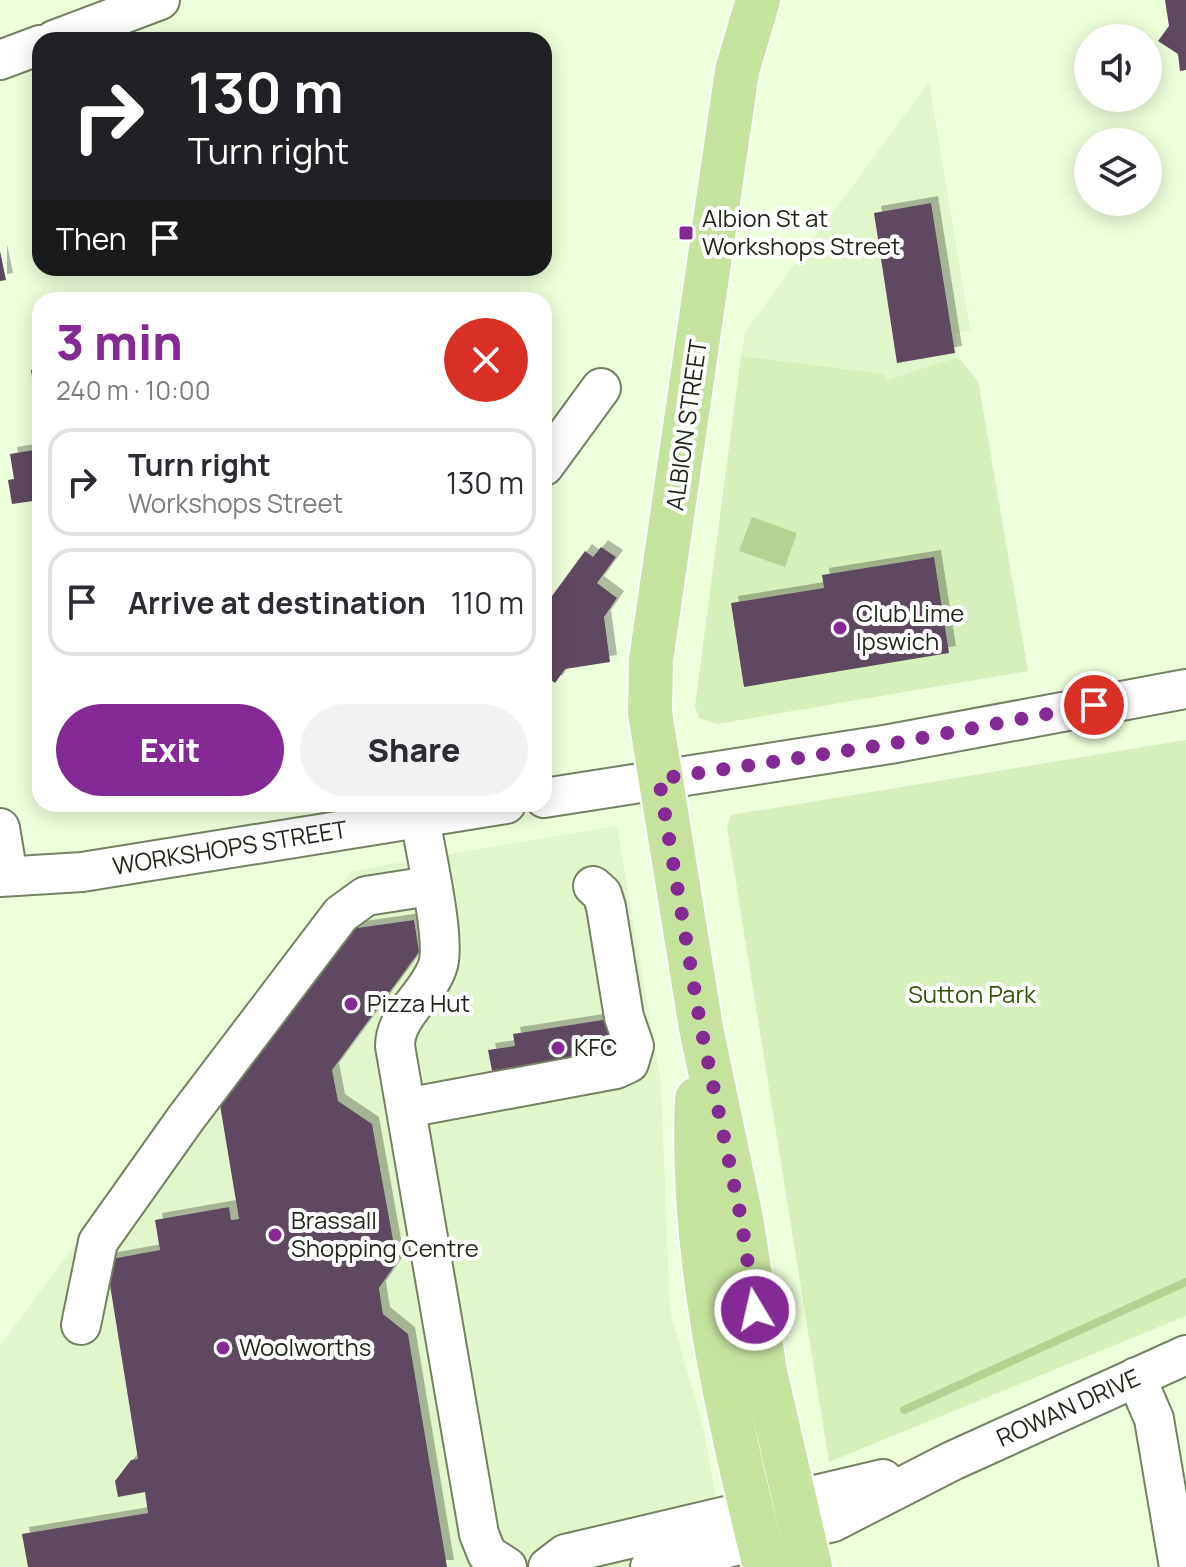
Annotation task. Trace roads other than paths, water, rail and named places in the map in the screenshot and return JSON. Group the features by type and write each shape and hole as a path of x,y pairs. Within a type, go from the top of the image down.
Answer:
{"main road":[{"name":"ALBION STREET","path":"732,0 737,71"},
{"name":"ALBION STREET","path":"701,1028 650,713 651,660 737,71 758,0"},
{"path":"701,1028 741,1218 770,1400 802,1533"},
{"path":"701,1028 696,1140 706,1268 717,1353 759,1540"}],"street":[{"path":"75,32 160,0"},
{"path":"0,60 32,48"},
{"path":"552,455 601,388"},
{"path":"552,797 890,744 1186,689"},
{"name":"WORKSHOPS STREET","path":"4,876 68,874 376,815 420,818 457,812"},
{"path":"420,818 440,957 433,979 400,1024 395,1039 479,1534 487,1554 507,1567"},
{"path":"0,828 4,876"},
{"path":"81,1325 98,1242 186,1118 341,914 366,896 430,886"},
{"path":"406,1108 616,1069 629,1063 634,1046 624,1017 606,907 602,894 593,886"},
{"name":"ROWAN DRIVE","path":"759,1540 802,1533 868,1507 952,1461 1186,1355"},
{"path":"1136,1377 1154,1419 1179,1567"},
{"path":"548,1567 565,1554 759,1540"},
{"path":"650,1567 759,1540"}],"waterway":[{"path":"904,1410 1186,1282"}],"place":[{"name":"Albion St at Workshops Street","path":"686,233"},
{"name":"Club Lime Ipswich","path":"840,628"},
{"name":"Pizza Hut","path":"351,1004"},
{"name":"KFC","path":"558,1048"},
{"name":"Brassall Shopping Centre","path":"275,1235"},
{"name":"Woolworths","path":"223,1348"}],"park label":[{"name":"Sutton Park","path":"972,995"}]}
